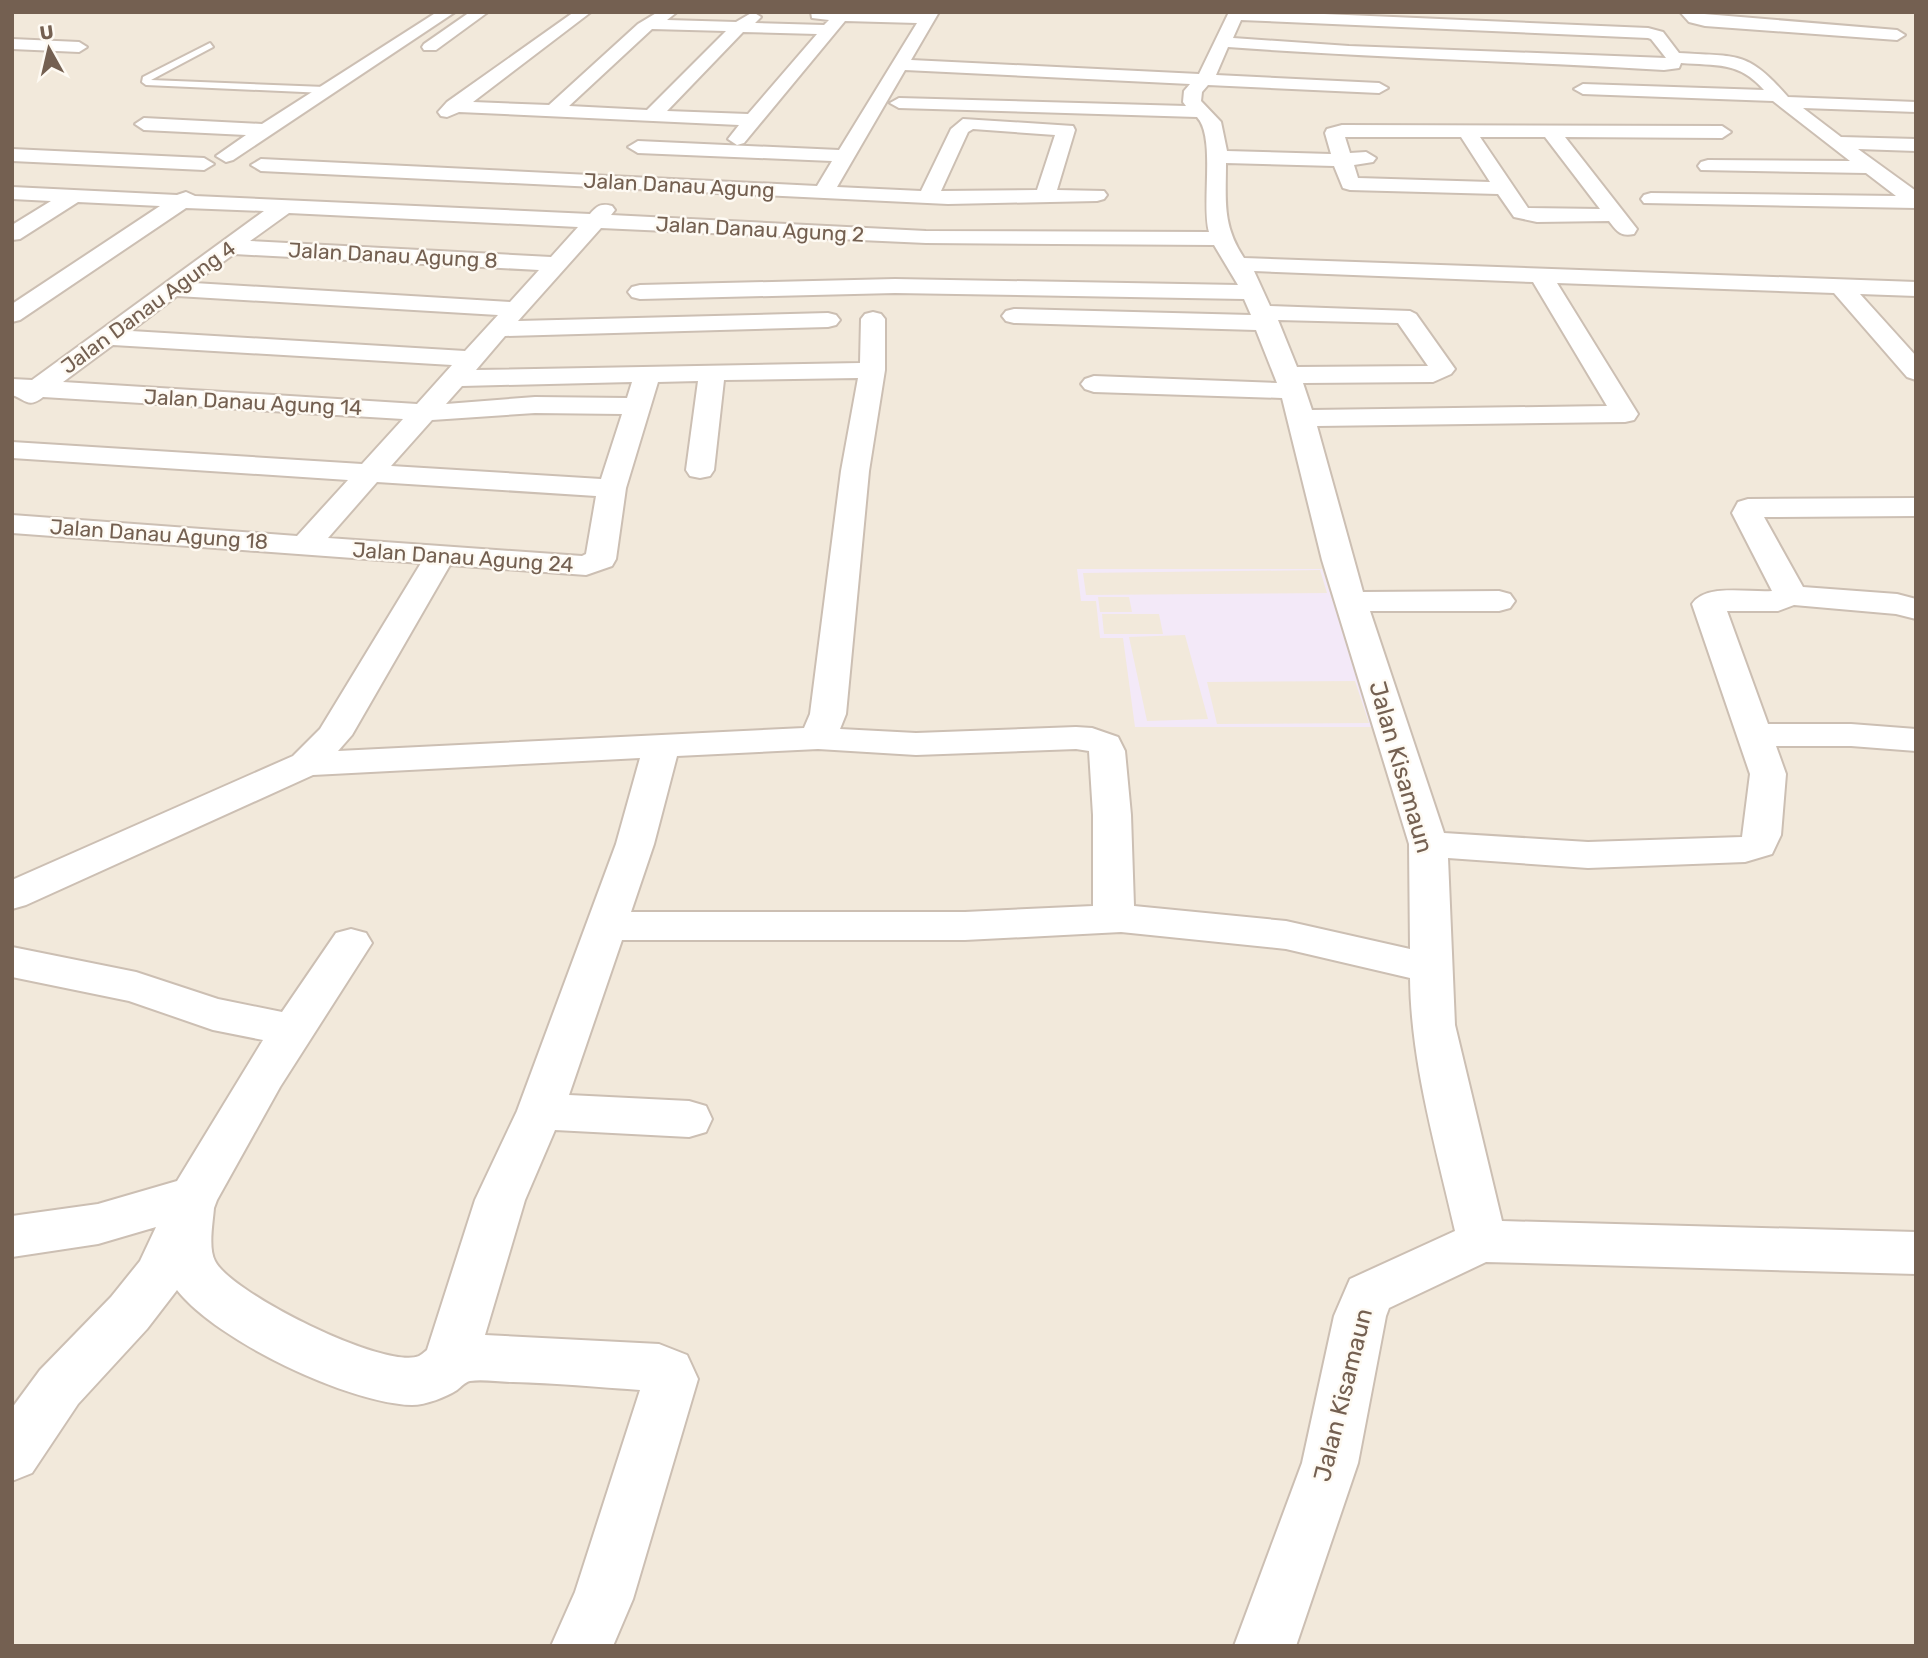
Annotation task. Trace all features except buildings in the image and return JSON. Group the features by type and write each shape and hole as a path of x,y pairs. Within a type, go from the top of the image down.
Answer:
{"street":[{"path":"238,166 264,130 448,12"},
{"path":"412,59 481,12"},
{"path":"583,12 447,112 553,111 752,120"},
{"path":"553,111 651,24 670,12"},
{"path":"1687,12 1698,21 1897,35"},
{"path":"652,115 739,27 759,13 930,16 824,191"},
{"path":"727,151 842,14"},
{"path":"1345,16 1648,33 1657,35 1674,58 1673,64 1664,65 1517,56 1349,51 1231,23 1345,16"},
{"path":"1345,16 1349,51"},
{"path":"1887,17 1909,51"},
{"path":"1202,95 1231,23"},
{"path":"651,24 826,30"},
{"path":"13,45 33,36"},
{"path":"13,45 79,47"},
{"path":"1674,58 1743,62 1760,75 1780,99 1916,202"},
{"path":"902,65 1099,74 1202,95"},
{"path":"1086,109 1099,74"},
{"path":"899,103 1086,109 1202,95 1379,88"},
{"path":"1583,89 1916,107"},
{"path":"1618,90 1636,132"},
{"path":"1654,91 1686,132"},
{"name":"Jalan Kisamaun","path":"1202,95 1212,122 1234,160 1215,216 1249,286 1294,395 1338,560 1428,844 1433,1025 1440,1070 1482,1241 1388,1282 1368,1294 1360,1316 1330,1463 1265,1646"},
{"path":"926,237 960,129 970,123 1066,130 1045,196"},
{"path":"145,124 264,130"},
{"path":"1502,188 1350,184 1336,131 1722,132"},
{"path":"1467,132 1521,213 1620,222 1550,131"},
{"path":"1835,142 1916,145"},
{"path":"12,315 238,166 287,145"},
{"path":"638,147 845,156"},
{"name":"Jalan Danau Agung","path":"12,155 938,197 1097,195"},
{"path":"1234,160 1341,157"},
{"path":"1234,160 1341,157"},
{"path":"1458,158 1484,158"},
{"path":"1708,166 1868,167"},
{"path":"305,545 630,183"},
{"name":"Jalan Danau Agung 2","path":"12,193 594,222 853,244 926,237 1249,286"},
{"path":"12,234 74,196"},
{"path":"1651,199 1916,202"},
{"name":"Jalan Danau Agung 4","path":"12,406 25,388 107,337 283,206"},
{"name":"Jalan Danau Agung 8","path":"230,247 557,264"},
{"path":"1014,316 1249,286 1449,270 1541,276 1916,289"},
{"path":"1094,384 1625,414 1541,276"},
{"path":"640,292 895,286 1249,286 1402,316 1408,319 1442,369 1433,374 1294,395"},
{"path":"1840,286 1916,372"},
{"path":"172,289 516,309"},
{"path":"818,738 828,715 855,471 872,370 873,319"},
{"path":"498,329 828,320"},
{"path":"107,337 472,359"},
{"path":"454,378 872,370"},
{"path":"700,470 712,374"},
{"name":"Jalan Danau Agung 14","path":"25,388 424,412 469,411 528,420 638,404"},
{"name":"Jalan Danau Agung 24","path":"305,545 586,566 596,563 601,559 612,488 638,404"},
{"path":"12,450 612,488"},
{"path":"1789,595 1787,585 1747,513 1748,508 1916,507"},
{"name":"Jalan Danau Agung 18","path":"12,524 305,545"},
{"path":"306,764 334,735 442,555"},
{"path":"1428,844 1588,855 1752,849 1758,845 1762,835 1768,774 1708,604 1778,601 1789,595 1897,604 1916,609"},
{"path":"1351,602 1499,601"},
{"path":"1754,735 1851,734 1916,740"},
{"path":"12,896 306,764 818,738 916,744 1076,738 1099,741 1105,745 1112,815 1114,918"},
{"path":"192,1200 189,1267 204,1288 244,1316 337,1365 415,1382 443,1370 452,1357 500,1200 540,1111 607,926 650,798 662,744"},
{"path":"607,926 965,926 1114,918 1286,934 1430,968"},
{"path":"12,1455 59,1387 129,1313 160,1274 192,1200 292,1030 351,943"},
{"path":"12,962 136,987 213,1014 292,1030"},
{"path":"540,1111 689,1119"},
{"path":"12,1237 98,1224 192,1200"},
{"path":"1482,1241 1916,1253"},
{"path":"452,1357 556,1360 659,1368 668,1372 671,1378 603,1600 582,1646"}],"lane":[{"path":"210,45 146,79 146,82 325,90"}],"shaded area":[{"path":"12,12 1916,12 1916,1646 12,1646"},
{"path":"1077,569 1322,569 1375,727 1135,727 1123,638 1100,638 1096,601 1081,601","holes":["1320,570 1327,593 1086,595 1083,573","1098,597 1129,597 1132,612 1100,612","1102,614 1159,614 1163,634 1104,634","1185,635 1208,719 1147,721 1129,637","1355,681 1369,723 1217,724 1207,682"]}]}
